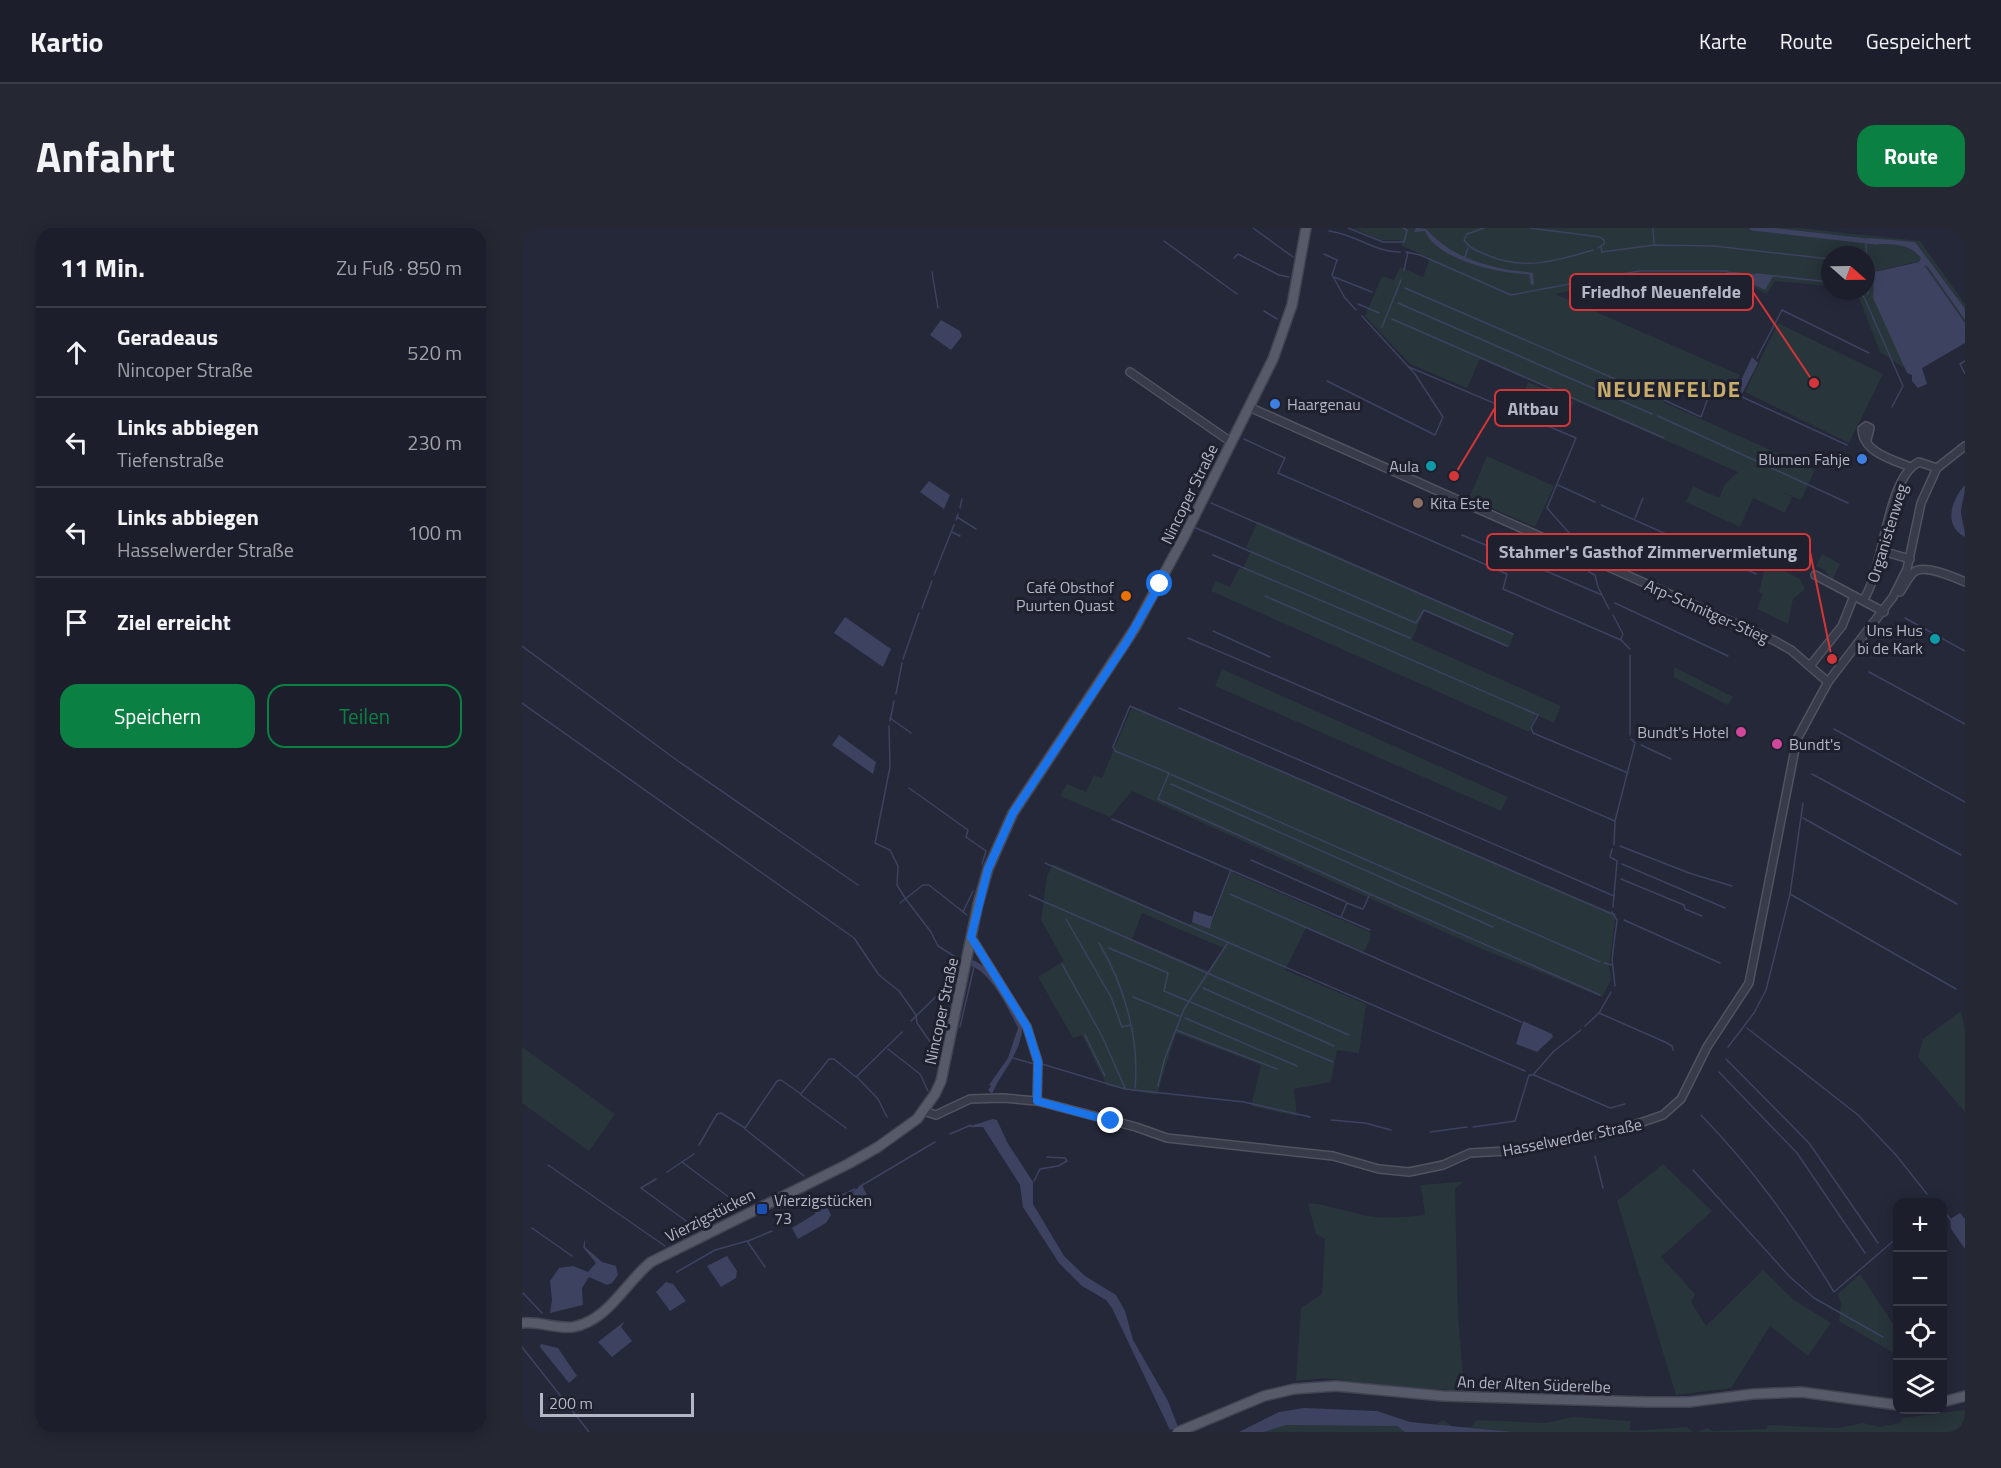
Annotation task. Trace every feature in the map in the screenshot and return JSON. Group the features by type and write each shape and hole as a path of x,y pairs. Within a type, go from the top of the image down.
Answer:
{"main road":[{"name":"Nincoper Straße","path":"920,1115 935,1094 945,1068 971,937 988,869 1013,813 1141,619 1273,359 1287,321 1306,228"},
{"name":"Vierzigstücken","path":"522,1323 563,1327 586,1323 623,1293 651,1262 858,1158 920,1115"},
{"name":"An der Alten Süderelbe","path":"1178,1432 1251,1401 1310,1387 1352,1387 1443,1396 1647,1402 1709,1400 1753,1394 1801,1392 1893,1404"},
{"path":"1947,1401 1965,1396"}],"street":[{"path":"1130,372 1231,442"},
{"name":"Arp-Schnitger-Stieg","path":"1249,407 1775,641 1791,650 1828,682"},
{"name":"Organistenweg","path":"1867,440 1875,452 1910,467"},
{"name":"Hasselwerder Straße","path":"920,1115 936,1115 962,1102 978,1098 1037,1101 1136,1127 1167,1138 1333,1156 1379,1168 1409,1172 1443,1165 1470,1153 1507,1151 1622,1129 1663,1115 1681,1099 1707,1047 1749,983 1795,746 1828,682 1884,612 1893,597 1910,559 1921,503 1937,468 1965,446"},
{"name":"Organistenweg","path":"1864,599 1876,575 1890,514 1905,474 1910,467 1924,462 1937,468"},
{"path":"1882,551 1910,559"},
{"path":"1893,597 1917,570 1940,571 1965,582"},
{"name":"Organistenweg","path":"1815,575 1864,599 1884,612"},
{"name":"Organistenweg","path":"1810,666 1842,626 1854,596"},
{"path":"971,937 1027,1027 1038,1065 1037,1101"}],"shaded area":[{"path":"1353,228 1798,228 1920,241 1965,304 1965,323 1920,261 1875,273 1875,246 1821,246 1821,285 1775,281 1767,294 1726,275 1640,276 1555,294 1740,375 1732,391 1712,382 1706,397 1672,383 1663,402 1815,470 1801,500 1777,490 1792,497 1785,513 1753,498 1740,527 1686,502 1693,486 1719,498 1725,484 1738,472 1480,359 1467,388 1410,364 1365,316 1382,276 1394,280 1400,267 1423,277 1430,258 1402,246 1400,240 1380,240"},
{"path":"1860,300 1875,300 1906,369 1880,352"},
{"path":"1778,323 1883,374 1849,443 1745,392"},
{"path":"1528,382 1574,402 1566,420 1520,400"},
{"path":"1487,456 1554,486 1535,527 1469,498"},
{"path":"1258,521 1514,634 1509,648 1424,611 1412,640 1561,706 1554,723 1536,715 1529,732 1211,591 1216,581 1230,587 1239,568 1243,569 1251,550 1246,547"},
{"path":"1822,554 1840,564 1832,581 1825,570 1816,566"},
{"path":"1773,565 1800,579 1805,589 1793,599 1788,624 1757,609 1763,594 1759,592 1765,567"},
{"path":"1674,667 1733,697 1727,705 1674,677"},
{"path":"1222,669 1508,797 1501,811 1215,686"},
{"path":"1132,707 1616,914 1609,966 1611,979 1602,997 1482,949 1132,791 1110,817 1060,796 1067,784 1086,792 1094,775 1102,778"},
{"path":"1053,864 1190,925 1192,922 1210,928 1231,872 1370,932 1370,939 1364,952 1306,928 1285,970 1366,1004 1359,1053 1337,1050 1331,1082 1294,1089 1297,1116 1251,1106 1261,1065 1176,1033 1157,1095 1107,1086 1082,1035 1073,1038 1038,977 1064,961 1041,920 1047,876","holes":["1142,913 1223,948 1208,971 1132,939"]},
{"path":"1961,1011 1965,1031 1965,1112 1918,1057 1923,1039"},
{"path":"522,1047 615,1114 589,1151 522,1103"},
{"path":"1663,1164 1712,1211 1661,1257 1695,1294 1691,1302 1706,1326 1763,1270 1794,1300 1831,1323 1808,1356 1770,1326 1731,1388 1676,1395 1617,1201"},
{"path":"1463,1182 1455,1189 1458,1318 1463,1373 1468,1391 1402,1387 1324,1378 1296,1381 1301,1308 1322,1294 1325,1239 1316,1234 1308,1203 1375,1217 1425,1215 1421,1185"},
{"path":"1860,1274 1893,1324 1893,1353 1839,1321 1841,1303 1838,1294"},
{"path":"1965,1410 1965,1432 1697,1432 1707,1428 1713,1431 1766,1429 1768,1425 1838,1428 1863,1423 1879,1427 1900,1423 1902,1418"},
{"path":"1573,1417 1630,1421 1630,1431 1687,1427 1693,1432 1257,1432 1274,1423 1357,1419 1431,1428 1443,1420 1453,1427 1471,1427 1477,1420 1545,1423"}],"water":[{"path":"1416,228 1426,229 1443,244 1471,260 1504,269 1533,273 1534,284 1531,285 1529,274 1487,268 1456,257 1442,250 1425,231 1414,232"},
{"path":"1868,238 1915,242 1965,309 1965,320 1928,267 1924,265 1965,323 1965,343 1922,368 1927,384 1918,388 1912,381 1912,375 1907,373 1874,300 1875,272 1919,262 1921,258 1904,246 1868,244"},
{"path":"1724,271 1773,276 1765,290"},
{"path":"941,320 960,331 962,336 951,350 930,335"},
{"path":"1752,357 1758,363 1741,396 1735,393"},
{"path":"929,481 950,495 944,509 920,492"},
{"path":"1965,485 1961,511 1965,537 1954,526 1952,512 1956,498"},
{"path":"845,617 891,649 883,667 834,633"},
{"path":"839,735 876,762 873,774 832,745"},
{"path":"1194,911 1213,917 1210,929 1192,922"},
{"path":"972,960 981,964 995,979 1022,1026 1019,1044 992,1094 988,1090 991,1086 989,1085 1008,1058 1018,1028 986,976 971,966"},
{"path":"1523,1021 1552,1034 1553,1037 1537,1052 1516,1044"},
{"path":"993,1119 997,1120 1007,1142 1033,1182 1033,1204 1064,1256 1085,1276 1116,1295 1125,1311 1133,1340 1168,1401 1178,1427 1170,1430 1112,1308 1106,1300 1082,1286 1059,1263 1023,1207 1020,1185 983,1127 967,1127"},
{"path":"862,1185 869,1199 841,1208 840,1201"},
{"path":"825,1203 831,1215 826,1223 798,1239 792,1228 815,1214 816,1207"},
{"path":"1960,1213 1965,1219 1965,1249 1951,1229 1950,1219"},
{"path":"585,1239 585,1247 602,1262 616,1266 618,1275 612,1283 607,1285 589,1277 582,1288 583,1305 550,1313 552,1300 550,1281 559,1268 573,1266 588,1272 596,1263 583,1247"},
{"path":"727,1256 737,1271 736,1278 721,1287 707,1266"},
{"path":"666,1282 673,1284 686,1301 670,1311 656,1292"},
{"path":"625,1321 621,1327 632,1341 612,1357 598,1342"},
{"path":"541,1344 558,1348 577,1376 569,1383 540,1347"},
{"path":"1304,1408 1377,1411 1410,1422 1512,1432 1405,1432 1397,1426 1286,1425 1264,1432 1239,1432 1279,1412"}],"waterway":[{"path":"1253,228 1293,257"},
{"path":"1348,228 1383,242 1404,242 1407,230 1403,228"},
{"path":"1484,228 1467,234 1464,240 1477,251 1514,263 1553,261 1593,250"},
{"path":"1530,228 1600,237 1604,240 1604,244 1598,248"},
{"path":"1653,228 1654,244"},
{"path":"1752,228 1876,242"},
{"path":"1329,231 1382,249 1400,252"},
{"path":"1164,241 1237,294"},
{"path":"1866,241 1866,246"},
{"path":"1601,247 1602,252 1654,245 1714,246 1821,258"},
{"path":"1465,257 1468,248"},
{"path":"1406,252 1420,255 1511,295 1639,271 1728,271"},
{"path":"1404,270 1408,252"},
{"path":"1234,258 1238,254 1279,275 1289,277"},
{"path":"1324,254 1337,260 1332,275 1345,298 1356,310"},
{"path":"932,272 938,308"},
{"path":"1756,274 1821,281"},
{"path":"1334,277 1372,292"},
{"path":"1382,327 1401,280"},
{"path":"1405,288 1659,398"},
{"path":"1865,300 1903,386 1892,407"},
{"path":"1398,303 1652,414"},
{"path":"1358,304 1379,313"},
{"path":"1757,358 1782,310 1869,353"},
{"path":"1264,311 1277,319"},
{"path":"1327,381 1435,435 1443,417 1415,374 1362,316"},
{"path":"1392,319 1664,438"},
{"path":"1965,361 1960,364 1965,374"},
{"path":"1409,367 1576,438 1547,508 1579,544"},
{"path":"1664,400 1701,417 1713,384 1735,393"},
{"path":"1740,396 1847,445"},
{"path":"1658,416 1848,503"},
{"path":"1244,439 1285,458 1278,473 1507,574 1503,589 1621,640 1630,649"},
{"path":"1558,485 1595,502"},
{"path":"1635,518 1643,498"},
{"path":"960,508 962,499"},
{"path":"1211,503 1513,634"},
{"path":"1601,505 1756,574"},
{"path":"956,520 958,514"},
{"path":"957,517 976,529"},
{"path":"934,575 954,525"},
{"path":"1196,528 1416,623 1424,610 1507,646"},
{"path":"952,532 960,536"},
{"path":"1462,535 1602,595"},
{"path":"1213,555 1410,638"},
{"path":"1589,562 1589,572 1595,575 1609,609"},
{"path":"922,608 932,581"},
{"path":"1265,596 1538,715 1531,728 1533,733 1628,773"},
{"path":"1615,603 1728,656"},
{"path":"903,659 919,613"},
{"path":"1613,615 1623,634 1621,639"},
{"path":"1905,618 1965,651"},
{"path":"1213,631 1270,657"},
{"path":"1188,638 1615,821"},
{"path":"522,646 678,761 858,885"},
{"path":"1630,655 1630,735"},
{"path":"896,694 902,663"},
{"path":"1869,672 1965,724"},
{"path":"890,721 894,701"},
{"path":"522,703 854,938 879,975 899,991 916,1015 917,1023 940,1056"},
{"path":"1370,894 1158,799 1169,773 1115,751 1113,747 1130,706 1612,914"},
{"path":"1179,708 1614,896"},
{"path":"890,718 911,733"},
{"path":"889,726 890,767 875,843 890,850 898,866 897,885 931,932 938,946 962,961"},
{"path":"1834,729 1965,802"},
{"path":"1614,845 1615,821 1635,743 1631,739"},
{"path":"1641,745 1671,759"},
{"path":"1170,774 1600,962"},
{"path":"1812,774 1961,855"},
{"path":"1171,784 1493,927"},
{"path":"909,788 968,830 966,837 986,851 982,864"},
{"path":"1728,1047 1754,1013 1766,990 1790,894 1803,803"},
{"path":"1803,818 1957,904"},
{"path":"1112,819 1370,930"},
{"path":"1620,846 1689,873 1732,886"},
{"path":"1612,849 1610,857 1617,861 1613,907"},
{"path":"1251,860 1346,902"},
{"path":"1045,863 1525,1071"},
{"path":"1622,864 1725,908"},
{"path":"1212,919 1231,870"},
{"path":"1621,879 1684,905 1685,909 1702,916"},
{"path":"900,903 923,885 929,885 967,915"},
{"path":"963,912 973,891"},
{"path":"1230,894 1521,1022"},
{"path":"1341,917 1347,903 1363,909 1370,894 1600,995"},
{"path":"1790,894 1956,989"},
{"path":"1029,895 1349,1035"},
{"path":"1612,912 1617,920 1612,959 1615,986"},
{"path":"1066,919 1111,997 1122,1027 1130,1025"},
{"path":"1624,920 1720,963"},
{"path":"1099,943 1116,976 1128,1013 1135,1051 1135,1088"},
{"path":"1158,1086 1164,1061 1184,1009 1227,944"},
{"path":"1109,948 1168,973 1164,991 1333,1062"},
{"path":"911,1021 955,978 960,961"},
{"path":"1604,963 1612,965"},
{"path":"1062,964 1102,1036 1125,1088"},
{"path":"960,1027 974,967"},
{"path":"1203,988 1334,1046"},
{"path":"1585,1026 1599,1013 1611,992"},
{"path":"1133,997 1179,1016"},
{"path":"1599,1013 1665,1042 1672,1046 1673,1050"},
{"path":"1185,1018 1297,1066"},
{"path":"1747,1028 1858,1115 1896,1155 1927,1194"},
{"path":"1176,1030 1277,1069"},
{"path":"1473,1127 1515,1121 1529,1075 1533,1075 1554,1051 1581,1030"},
{"path":"699,1145 717,1114 721,1113 745,1128 777,1081 781,1080 801,1094 829,1059 834,1059 856,1077 902,1032"},
{"path":"1085,1035 1105,1076"},
{"path":"888,1049 920,1074 928,1091"},
{"path":"1013,1058 1034,1064"},
{"path":"1726,1059 1809,1143 1878,1243"},
{"path":"1042,1064 1125,1089 1244,1102 1310,1117"},
{"path":"1719,1072 1797,1153 1865,1253"},
{"path":"1534,1075 1610,1108 1625,1104"},
{"path":"857,1077 878,1099 887,1117"},
{"path":"801,1095 846,1128"},
{"path":"1701,1115 1739,1157 1773,1200 1834,1292 1893,1241"},
{"path":"1331,1120 1365,1123 1391,1130"},
{"path":"950,1134 971,1125"},
{"path":"1430,1132 1467,1127"},
{"path":"745,1129 804,1176"},
{"path":"859,1187 935,1142"},
{"path":"667,1172 694,1154"},
{"path":"1595,1156 1603,1188"},
{"path":"1034,1181 1040,1169 1058,1166 1067,1161 1065,1158 1047,1157"},
{"path":"682,1162 738,1204"},
{"path":"548,1165 665,1246"},
{"path":"1693,1170 1790,1277 1814,1298 1883,1337"},
{"path":"656,1179 641,1188 697,1229"},
{"path":"834,1199 855,1189"},
{"path":"1947,1215 1950,1219"},
{"path":"532,1228 572,1256"},
{"path":"748,1241 772,1231"},
{"path":"677,1272 715,1250 747,1241 765,1267"},
{"path":"523,1293 542,1313"},
{"path":"522,1347 589,1432"}],"place":[{"name":"Friedhof Neuenfelde","path":"1814,383"},
{"name":"Haargenau","path":"1275,404"},
{"name":"Blumen Fahje","path":"1862,459"},
{"name":"Aula","path":"1431,466"},
{"name":"Altbau","path":"1454,476"},
{"name":"Kita Este","path":"1418,503"},
{"name":"Café Obsthof Puurten Quast","path":"1126,596"},
{"name":"Uns Hus bi de Kark","path":"1935,639"},
{"name":"Stahmer's Gasthof Zimmervermietung","path":"1832,659"},
{"name":"Bundt's Hotel","path":"1741,732"},
{"name":"Bundt's","path":"1777,744"},
{"name":"Vierzigstücken 73","path":"762,1209"}],"district":[{"name":"NEUENFELDE","path":"1669,389"}],"route":[{"path":"1111,1121 1037,1101 1038,1062 1027,1027 971,937 988,869 1013,813 1126,643 1160,584"}]}
